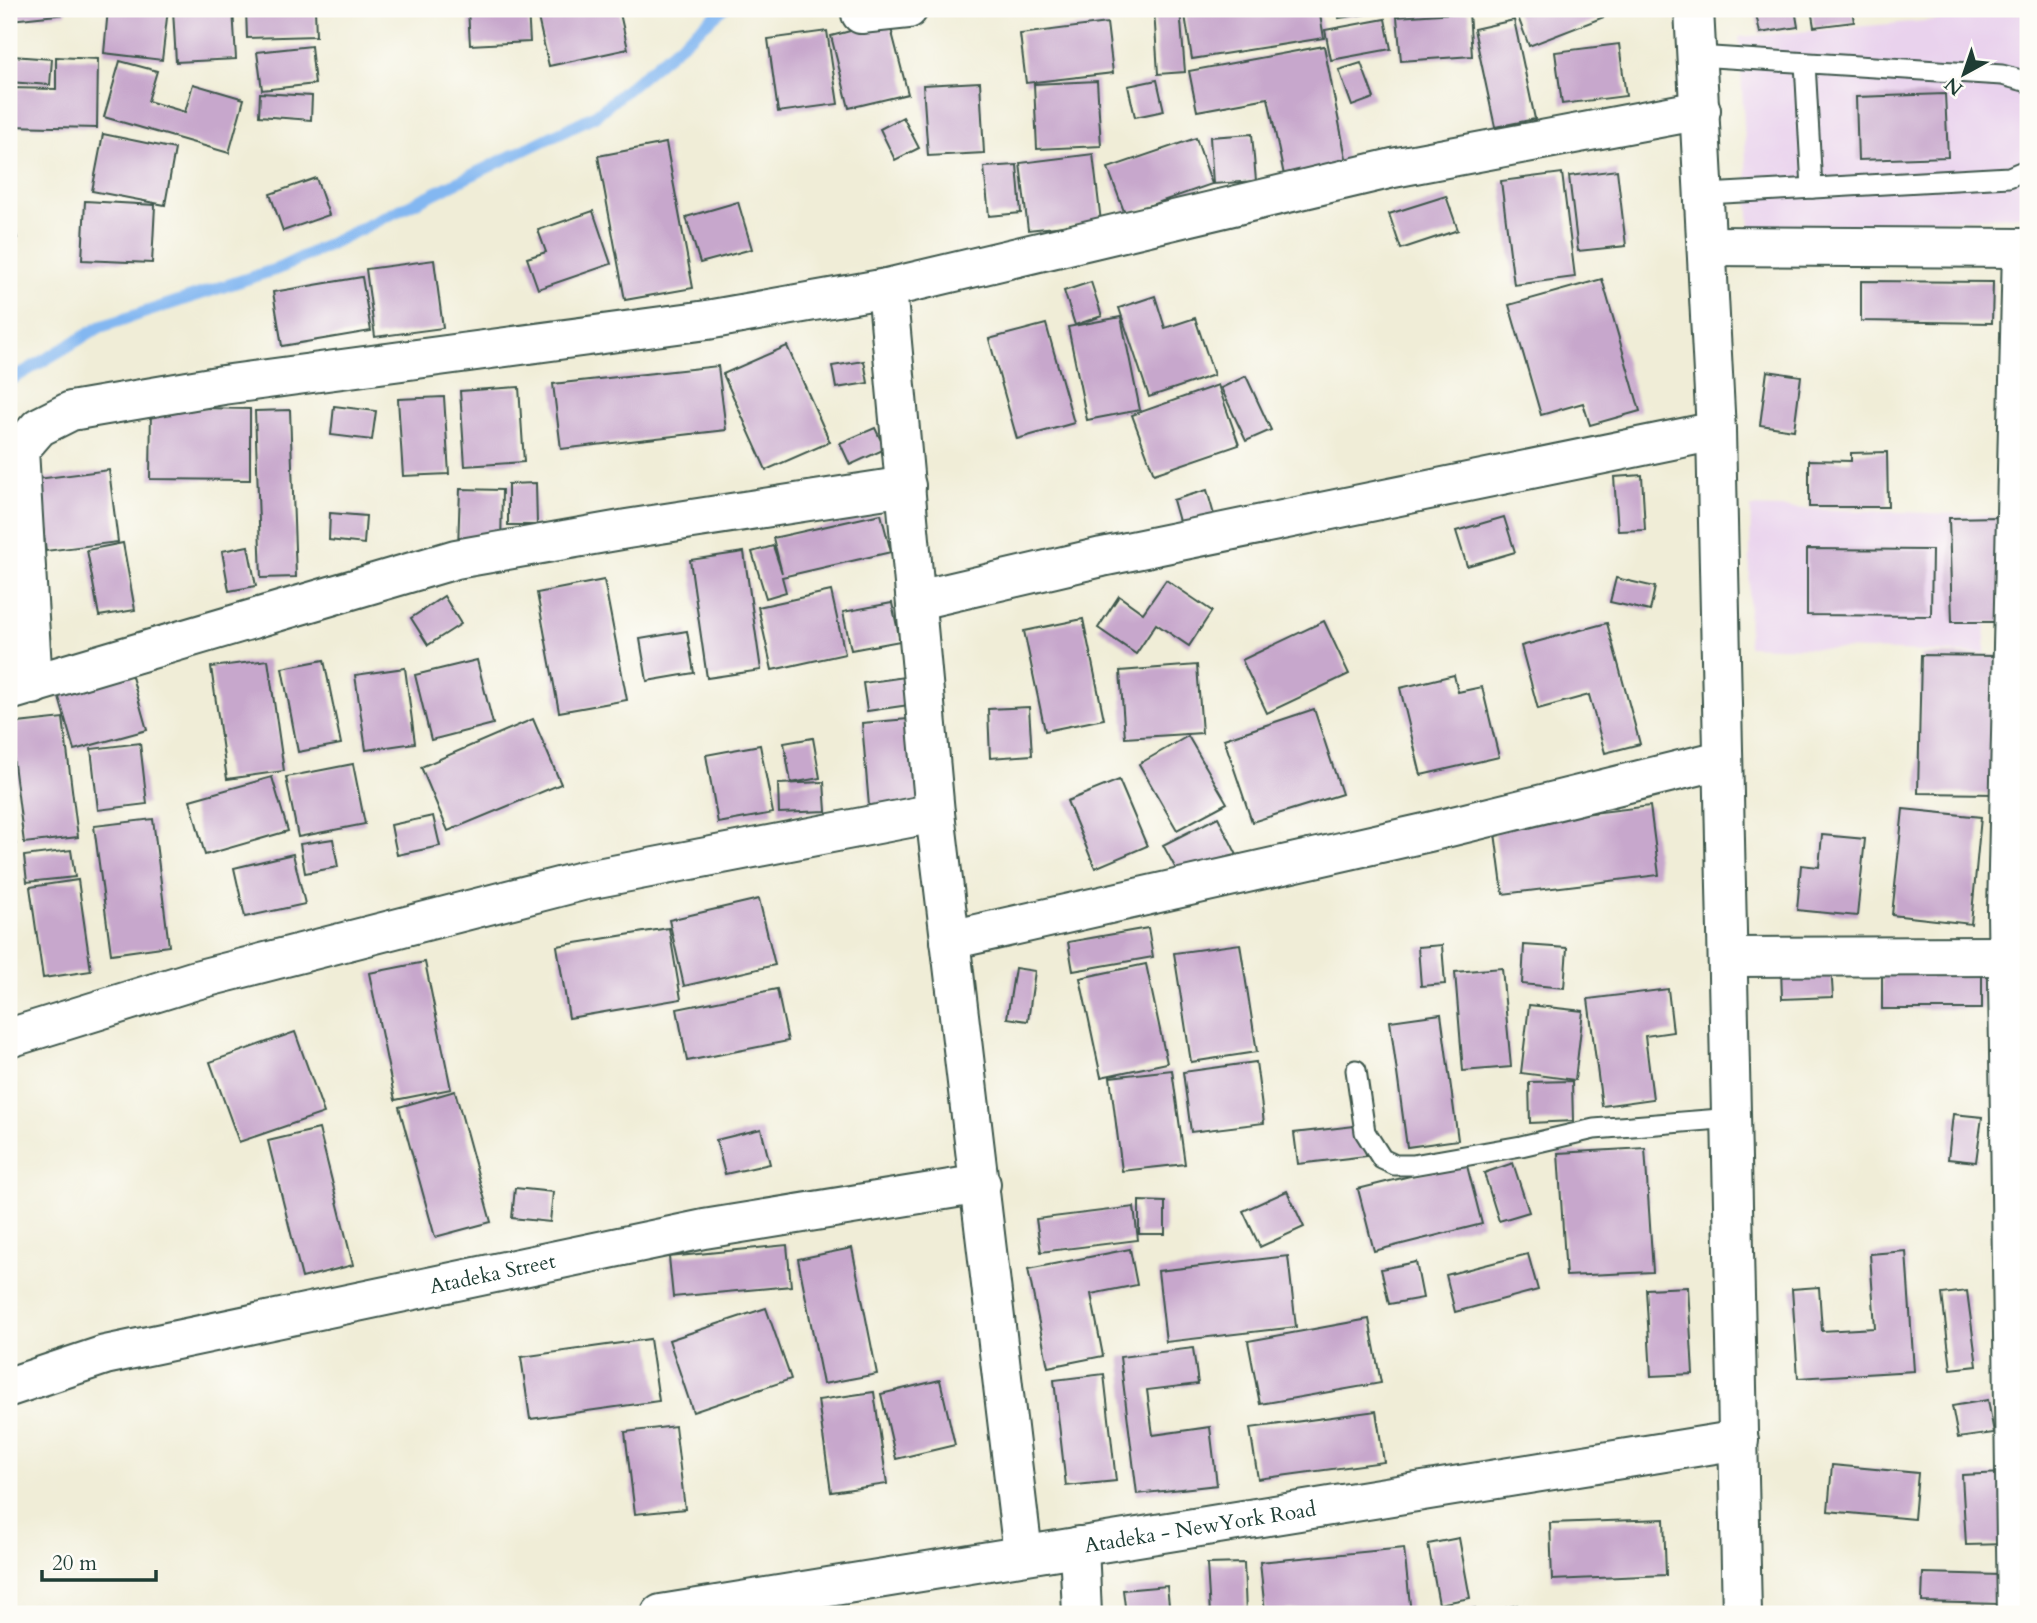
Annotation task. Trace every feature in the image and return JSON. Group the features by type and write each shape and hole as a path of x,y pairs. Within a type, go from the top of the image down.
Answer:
{"street":[{"path":"860,14 908,9"},
{"path":"1694,9 1709,246 1716,431 1721,760 1733,1118 1742,1614"},
{"path":"906,486 456,559 21,688 19,450 39,427 71,411 223,385 707,320 887,288 1393,168 1701,110"},
{"path":"1709,246 2025,248 2017,911 2007,957 2017,1614"},
{"path":"887,288 918,600 935,813 1024,1554"},
{"path":"918,600 1102,557 1716,431"},
{"path":"950,940 1429,832 1721,760"},
{"path":"9,1038 196,980 582,881 935,813"},
{"path":"1729,957 2007,957"},
{"name":"Atadeka Street","path":"9,1387 105,1356 676,1235 981,1184"},
{"name":"Atadeka - NewYork Road","path":"661,1614 1739,1440"},
{"path":"1079,1546 1082,1614"}],"lane":[{"path":"1697,56 2002,75 2028,82"},
{"path":"1805,63 1812,188"},
{"path":"1706,194 2009,177 2028,169"},
{"path":"1356,1070 1365,1132 1381,1159 1395,1165 1413,1165 1521,1146 1594,1129 1733,1118"}],"shaded area":[{"path":"2028,12 2028,215 1750,232 1739,37"},
{"path":"1751,507 1989,515 1985,654 1748,646"}],"building":[{"path":"9,9 66,9 66,14 11,20"},
{"path":"108,9 168,9 162,60 104,53"},
{"path":"233,9 236,59 176,62 173,10"},
{"path":"246,9 315,9 316,36 247,38"},
{"path":"468,9 528,9 530,42 470,45"},
{"path":"536,9 619,9 628,49 549,66"},
{"path":"1154,9 1180,9 1185,72 1158,74"},
{"path":"1184,9 1319,9 1324,38 1192,59"},
{"path":"1338,9 1394,9 1394,10 1339,18"},
{"path":"1515,9 1601,9 1604,17 1529,46"},
{"path":"1755,9 1795,9 1798,27 1760,33"},
{"path":"1811,9 1852,9 1854,22 1814,27"},
{"path":"1469,12 1472,56 1401,61 1397,17"},
{"path":"1385,19 1391,49 1331,60 1325,30"},
{"path":"1514,20 1535,119 1495,127 1474,29"},
{"path":"889,21 908,94 849,108 831,36"},
{"path":"1107,23 1113,73 1026,83 1020,34"},
{"path":"827,31 838,104 778,112 768,39"},
{"path":"1619,44 1626,96 1562,104 1555,52"},
{"path":"311,46 315,84 262,90 257,52"},
{"path":"1324,46 1348,168 1285,180 1268,98 1197,111 1189,71"},
{"path":"12,56 52,59 50,85 9,82"},
{"path":"56,57 98,59 97,128 9,126 9,88 56,89"},
{"path":"120,61 157,71 148,101 185,112 193,84 244,99 229,153 104,117"},
{"path":"1361,63 1374,98 1352,106 1339,70"},
{"path":"1157,80 1164,111 1135,117 1128,86"},
{"path":"1097,81 1101,146 1037,149 1034,84"},
{"path":"980,82 984,153 928,156 923,85"},
{"path":"260,93 312,96 311,120 259,116"},
{"path":"1945,94 1948,157 1858,160 1856,97"},
{"path":"903,117 919,148 895,160 880,129"},
{"path":"103,134 175,149 165,205 92,191"},
{"path":"1252,134 1256,181 1213,184 1210,137"},
{"path":"1196,138 1212,184 1125,214 1108,168"},
{"path":"666,143 693,288 625,300 598,156"},
{"path":"1093,154 1101,222 1028,230 1020,163"},
{"path":"1017,165 1021,213 989,216 984,167"},
{"path":"1617,170 1626,246 1578,251 1569,176"},
{"path":"1562,173 1575,277 1514,285 1501,181"},
{"path":"316,178 329,215 283,231 270,194"},
{"path":"1446,196 1458,230 1401,249 1389,214"},
{"path":"85,201 155,205 152,263 82,260"},
{"path":"738,202 752,249 700,263 686,217"},
{"path":"593,211 611,264 538,289 527,258 546,252 538,230"},
{"path":"9,217 17,238 9,241"},
{"path":"434,260 443,328 375,337 366,269"},
{"path":"362,277 371,331 282,346 273,292"},
{"path":"1602,279 1640,411 1590,425 1583,403 1541,415 1509,305"},
{"path":"1861,281 1993,282 1992,323 1861,321"},
{"path":"1091,282 1102,316 1075,325 1064,291"},
{"path":"1155,296 1165,328 1195,318 1214,375 1149,397 1119,308"},
{"path":"1121,317 1140,410 1087,420 1068,327"},
{"path":"1046,324 1074,423 1017,439 989,339"},
{"path":"787,346 830,442 766,470 723,374"},
{"path":"864,361 868,383 836,388 832,366"},
{"path":"718,366 726,430 561,449 553,384"},
{"path":"1767,371 1801,376 1794,430 1760,425"},
{"path":"1246,376 1271,430 1246,441 1221,388"},
{"path":"1218,385 1239,445 1154,474 1132,415"},
{"path":"519,387 524,462 465,466 460,391"},
{"path":"444,397 449,474 403,476 398,399"},
{"path":"334,406 376,411 372,440 331,435"},
{"path":"151,407 250,409 250,480 150,479"},
{"path":"290,410 296,577 261,578 255,411"},
{"path":"875,428 885,449 850,465 840,443"},
{"path":"1887,452 1888,507 1809,507 1809,460 1851,461 1851,453"},
{"path":"109,470 118,542 46,551 37,479"},
{"path":"1642,475 1645,530 1618,531 1614,477"},
{"path":"536,483 537,525 508,525 508,484"},
{"path":"460,489 502,490 501,549 458,548"},
{"path":"1207,490 1216,522 1182,532 1173,500"},
{"path":"330,513 366,516 364,544 329,540"},
{"path":"881,514 891,552 782,577 786,592 766,598 752,552 773,546 782,573 773,538"},
{"path":"1504,517 1515,552 1467,566 1456,531"},
{"path":"1998,517 2001,622 1952,622 1949,518"},
{"path":"123,543 135,610 99,616 87,550"},
{"path":"248,546 256,586 229,591 222,551"},
{"path":"1807,549 1932,550 1931,616 1807,615"},
{"path":"744,552 761,670 707,678 690,560"},
{"path":"1616,578 1655,587 1650,611 1610,602"},
{"path":"604,580 627,700 559,712 537,593"},
{"path":"1166,580 1212,611 1189,646 1156,624 1136,654 1098,628 1119,596 1143,613"},
{"path":"831,591 845,654 772,670 758,607"},
{"path":"444,596 461,624 428,645 411,618"},
{"path":"892,603 900,641 851,650 843,612"},
{"path":"1083,619 1104,719 1045,731 1024,631"},
{"path":"1324,621 1349,674 1267,713 1242,660"},
{"path":"1607,623 1640,744 1605,753 1589,695 1538,709 1521,646"},
{"path":"687,631 694,673 647,681 640,639"},
{"path":"1921,655 1997,656 1995,794 1918,793"},
{"path":"268,660 284,771 227,779 211,667"},
{"path":"324,660 341,744 298,752 282,668"},
{"path":"477,660 493,724 431,740 415,675"},
{"path":"1197,665 1202,733 1125,738 1120,671"},
{"path":"405,668 415,743 366,750 355,675"},
{"path":"131,673 147,730 74,750 58,694"},
{"path":"926,674 930,702 867,711 863,683"},
{"path":"1454,675 1458,692 1482,687 1499,757 1421,775 1400,688"},
{"path":"1029,707 1032,755 990,758 988,709"},
{"path":"1314,709 1342,794 1252,822 1224,739"},
{"path":"63,718 78,837 24,843 9,724"},
{"path":"920,718 927,802 869,806 862,723"},
{"path":"533,719 561,784 448,831 421,767"},
{"path":"1188,736 1227,803 1177,830 1139,764"},
{"path":"813,738 820,778 791,783 784,743"},
{"path":"140,743 147,804 98,810 91,749"},
{"path":"760,745 773,813 718,823 706,755"},
{"path":"353,764 365,824 298,837 286,777"},
{"path":"272,777 288,831 205,855 190,800"},
{"path":"1119,780 1147,846 1095,868 1067,801"},
{"path":"824,782 826,811 779,813 778,784"},
{"path":"9,803 16,848 9,849"},
{"path":"1650,806 1659,875 1503,894 1494,825"},
{"path":"1903,809 1981,817 1971,924 1892,915"},
{"path":"433,816 440,846 397,855 391,825"},
{"path":"1218,817 1238,857 1184,884 1163,845"},
{"path":"153,819 169,946 111,954 94,826"},
{"path":"1822,835 1865,839 1857,916 1797,910 1801,865 1819,867"},
{"path":"333,839 338,867 305,873 300,844"},
{"path":"71,850 75,877 27,882 24,856"},
{"path":"293,854 305,904 245,917 234,868"},
{"path":"78,880 91,971 43,978 30,887"},
{"path":"759,899 775,965 684,986 669,920"},
{"path":"669,928 681,999 569,1018 557,946"},
{"path":"1148,928 1153,957 1073,971 1068,942"},
{"path":"1240,944 1257,1052 1191,1062 1174,953"},
{"path":"1442,945 1445,984 1421,986 1418,947"},
{"path":"1524,945 1567,948 1564,988 1522,984"},
{"path":"425,962 451,1089 395,1100 369,973"},
{"path":"1146,964 1167,1063 1101,1077 1080,978"},
{"path":"1831,966 1833,997 1782,999 1781,968"},
{"path":"1015,968 1035,971 1028,1021 1007,1018"},
{"path":"1502,968 1511,1067 1463,1071 1455,972"},
{"path":"1882,971 1982,972 1982,1009 1882,1009"},
{"path":"777,989 788,1041 687,1061 677,1009"},
{"path":"1668,989 1673,1032 1645,1036 1653,1099 1602,1106 1588,999"},
{"path":"1529,1005 1583,1011 1575,1080 1521,1073"},
{"path":"1441,1014 1458,1140 1407,1147 1390,1021"},
{"path":"295,1032 324,1113 239,1142 210,1062"},
{"path":"1256,1062 1264,1123 1191,1132 1183,1072"},
{"path":"1172,1070 1185,1164 1122,1171 1110,1077"},
{"path":"1572,1081 1573,1121 1530,1123 1529,1082"},
{"path":"455,1091 491,1222 435,1237 399,1107"},
{"path":"1953,1114 1982,1117 1976,1162 1948,1159"},
{"path":"1363,1125 1366,1156 1298,1164 1294,1133"},
{"path":"319,1129 353,1265 302,1278 268,1141"},
{"path":"761,1129 770,1164 725,1174 716,1140"},
{"path":"1645,1148 1653,1272 1566,1276 1558,1153"},
{"path":"1466,1162 1482,1224 1374,1251 1358,1189"},
{"path":"1513,1163 1529,1212 1499,1221 1484,1173"},
{"path":"515,1188 553,1192 550,1222 512,1218"},
{"path":"1287,1191 1304,1227 1260,1247 1243,1211"},
{"path":"1139,1201 1165,1202 1165,1234 1139,1234"},
{"path":"1134,1207 1138,1240 1041,1252 1036,1219"},
{"path":"787,1245 791,1286 673,1297 669,1257"},
{"path":"852,1248 877,1374 823,1384 798,1259"},
{"path":"1130,1249 1137,1285 1091,1294 1103,1356 1048,1367 1028,1269"},
{"path":"1906,1251 1914,1371 1798,1378 1792,1289 1819,1287 1822,1331 1875,1328 1870,1254"},
{"path":"1528,1254 1538,1290 1455,1312 1446,1275"},
{"path":"1288,1256 1296,1327 1166,1342 1158,1271"},
{"path":"1416,1262 1423,1298 1389,1304 1381,1269"},
{"path":"1688,1287 1693,1374 1651,1376 1646,1289"},
{"path":"1967,1291 1977,1366 1951,1369 1942,1294"},
{"path":"766,1308 791,1379 693,1412 669,1340"},
{"path":"1369,1319 1381,1383 1260,1404 1248,1341"},
{"path":"650,1339 659,1401 530,1419 521,1357"},
{"path":"1193,1348 1198,1384 1147,1390 1153,1435 1210,1427 1217,1485 1137,1494 1120,1357"},
{"path":"1104,1374 1116,1481 1066,1486 1054,1380"},
{"path":"940,1380 955,1445 896,1459 881,1394"},
{"path":"874,1392 887,1484 831,1492 818,1400"},
{"path":"1988,1400 1994,1433 1958,1438 1952,1406"},
{"path":"1376,1411 1384,1462 1258,1479 1250,1428"},
{"path":"675,1426 685,1509 635,1514 625,1432"},
{"path":"1832,1465 1918,1473 1914,1519 1828,1511"},
{"path":"2003,1473 2007,1544 1966,1545 1962,1475"},
{"path":"1664,1519 1666,1575 1552,1580 1550,1523"},
{"path":"1459,1538 1470,1598 1439,1604 1428,1544"},
{"path":"1404,1548 1411,1614 1316,1614 1316,1608 1265,1612 1260,1562"},
{"path":"1244,1563 1246,1614 1210,1614 1207,1564"},
{"path":"1923,1573 2001,1575 2001,1604 1922,1602"},
{"path":"1167,1586 1170,1614 1126,1614 1123,1590"},
{"path":"1517,1605 1520,1614 1485,1614 1485,1613"},
{"path":"1475,1608 1477,1614 1457,1614"},
{"path":"1887,1611 1887,1614 1869,1614 1869,1612"}],"waterway":[{"path":"9,381 100,327 280,268 596,115 723,9"}]}
